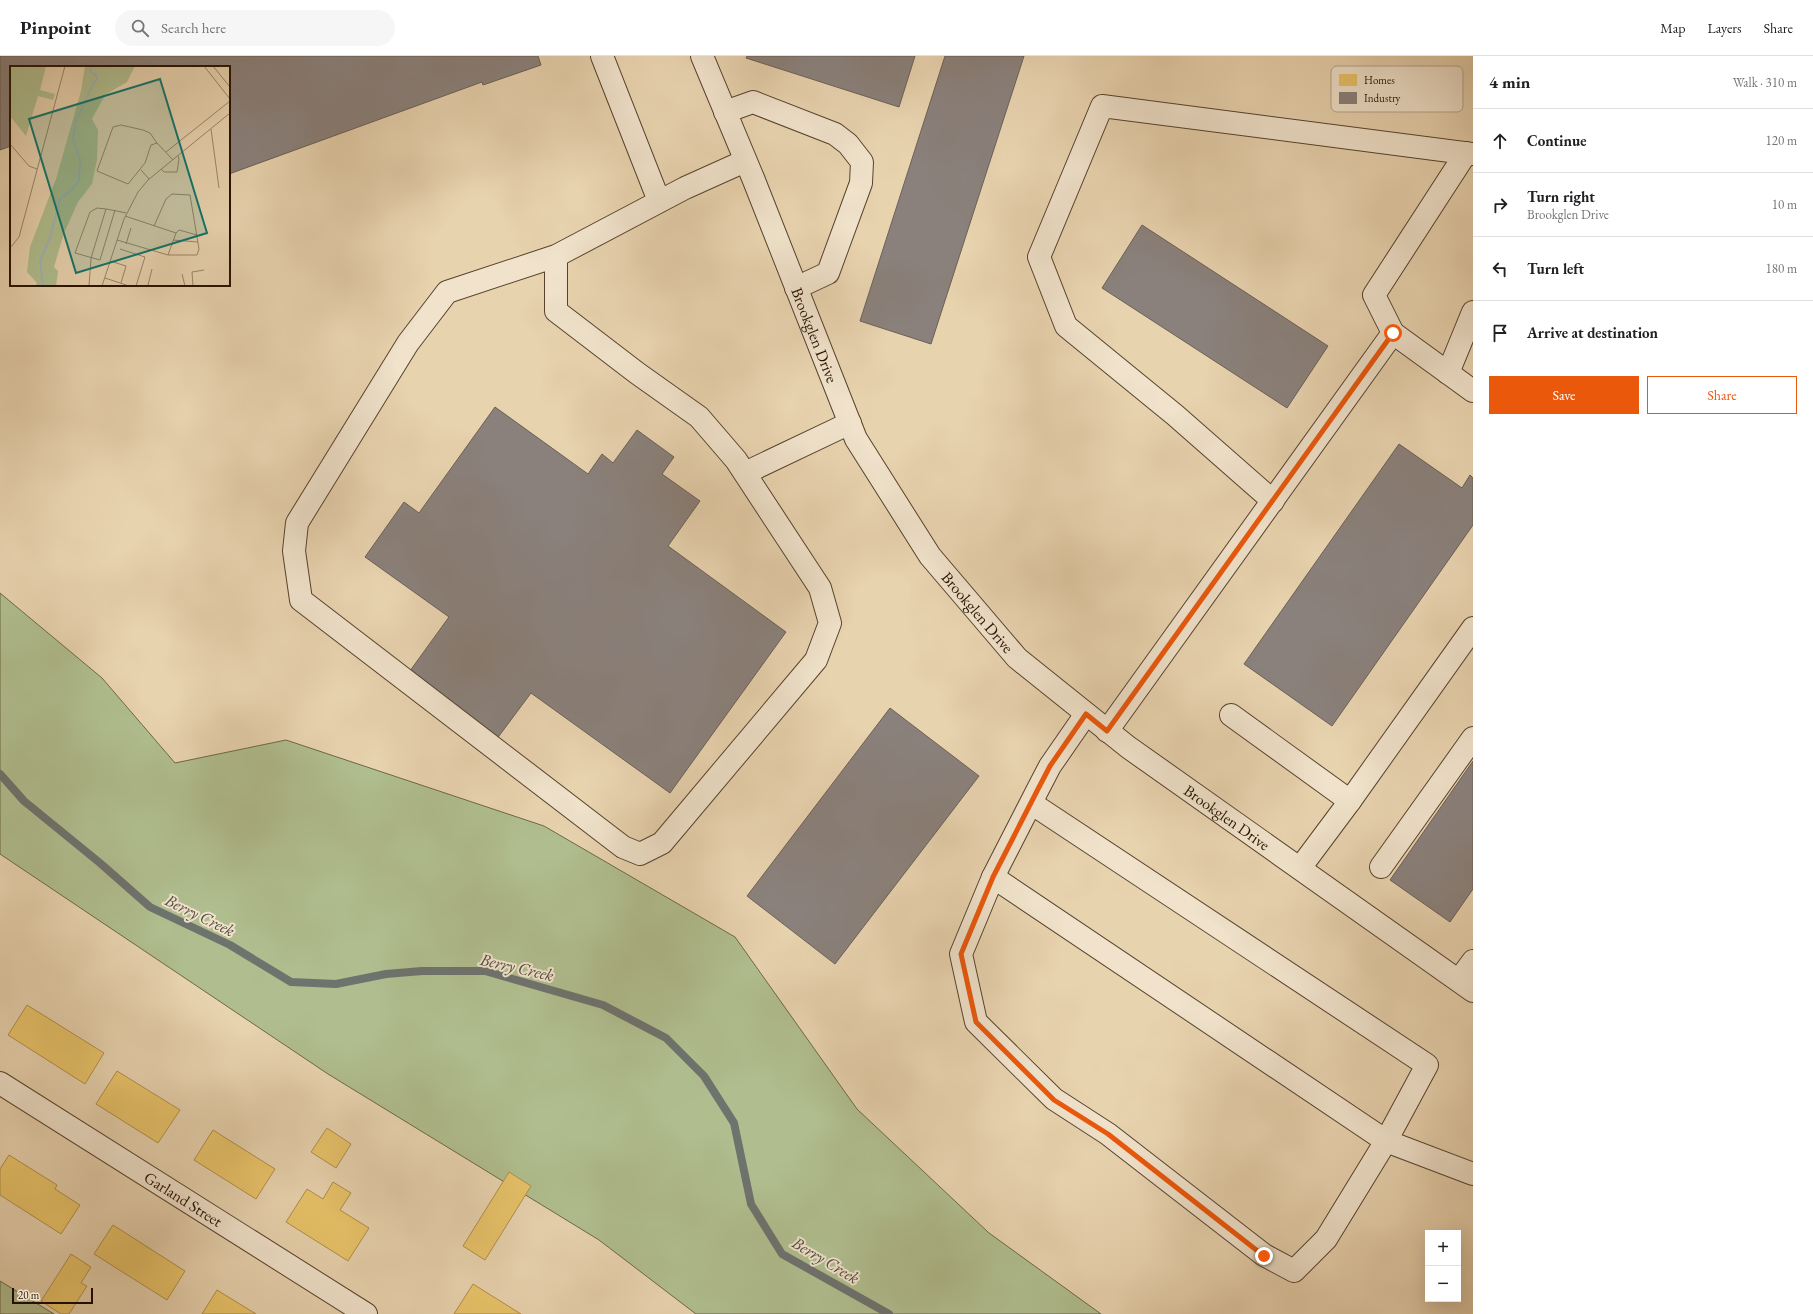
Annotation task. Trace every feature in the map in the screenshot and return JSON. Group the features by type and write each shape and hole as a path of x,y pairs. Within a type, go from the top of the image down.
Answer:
{"street":[{"path":"602,56 659,202"},
{"name":"Brookglen Drive","path":"702,56 856,439 930,556 1017,658 1107,731 1466,985"},
{"path":"725,112 753,102 835,134 848,144 862,162 861,183 828,273 796,288"},
{"path":"1273,501 1174,415 1066,326 1039,257 1102,106 1469,154 1374,295 1393,333 1473,391"},
{"path":"556,256 556,311 637,373 699,416 736,460 820,588 830,623 816,660 662,843 640,854 623,847 301,600 294,551 297,523 408,343 447,292 556,256 659,202 745,161"},
{"path":"1448,373 1473,312"},
{"path":"1107,731 1393,333"},
{"path":"745,473 850,423"},
{"path":"1300,868 1350,801 1473,628"},
{"path":"1031,803 1427,1065 1386,1141 1326,1239 1294,1271 1264,1256 1108,1134 1054,1100 976,1022 961,954 993,877 1031,803 1050,766 1086,714"},
{"path":"1231,714 1350,801"},
{"path":"1381,867 1473,738"},
{"path":"993,877 1386,1141 1473,1174"},
{"path":"1466,985 1473,961"},
{"name":"Garland Street","path":"0,1083 366,1314"}],"green space":[{"path":"0,593 102,678 175,763 286,740 544,826 735,937 857,1109 989,1233 1101,1314 696,1314 599,1240 328,1074 0,854"},
{"path":"0,1281 54,1314 0,1314"}],"building: Homes":[{"path":"27,1005 104,1053 85,1084 8,1035"},
{"path":"117,1071 180,1110 158,1143 96,1104"},
{"path":"327,1128 351,1144 336,1168 311,1152"},
{"path":"213,1130 275,1169 256,1199 194,1160"},
{"path":"9,1155 57,1185 55,1189 80,1205 61,1234 0,1195 0,1169"},
{"path":"509,1172 531,1186 485,1260 463,1246"},
{"path":"333,1182 351,1193 340,1210 369,1228 348,1261 286,1222 307,1189 323,1199"},
{"path":"113,1225 185,1271 167,1300 94,1254"},
{"path":"71,1254 91,1267 81,1283 87,1286 69,1314 61,1314 41,1301"},
{"path":"473,1284 521,1314 454,1314"},
{"path":"217,1290 256,1314 202,1314"}],"building: Industry":[{"path":"0,56 538,56 541,65 483,85 482,82 230,174 230,66 10,66 10,146 0,150"},
{"path":"747,56 915,56 899,107 746,58"},
{"path":"945,56 1024,56 931,344 860,321"},
{"path":"1142,225 1328,346 1287,408 1102,288"},
{"path":"495,407 588,474 602,454 613,463 637,430 674,457 662,474 700,501 668,546 786,632 670,793 531,693 496,740 407,675 449,617 365,557 404,502 419,513"},
{"path":"1399,444 1462,488 1470,475 1473,478 1473,525 1332,726 1244,664"},
{"path":"890,708 979,776 835,964 747,896"},
{"path":"1473,761 1473,889 1450,922 1390,880"}],"waterway":[{"name":"Berry Creek","path":"0,774 24,801 100,863 150,907 230,945 291,982 336,984 386,974 422,971 485,971 603,1005 666,1038 704,1076 734,1123 751,1204 782,1254 889,1314"}],"route":[{"path":"1264,1256 1108,1134 1054,1100 976,1022 961,954 993,877 1050,766 1086,714 1107,731 1393,333"}]}
